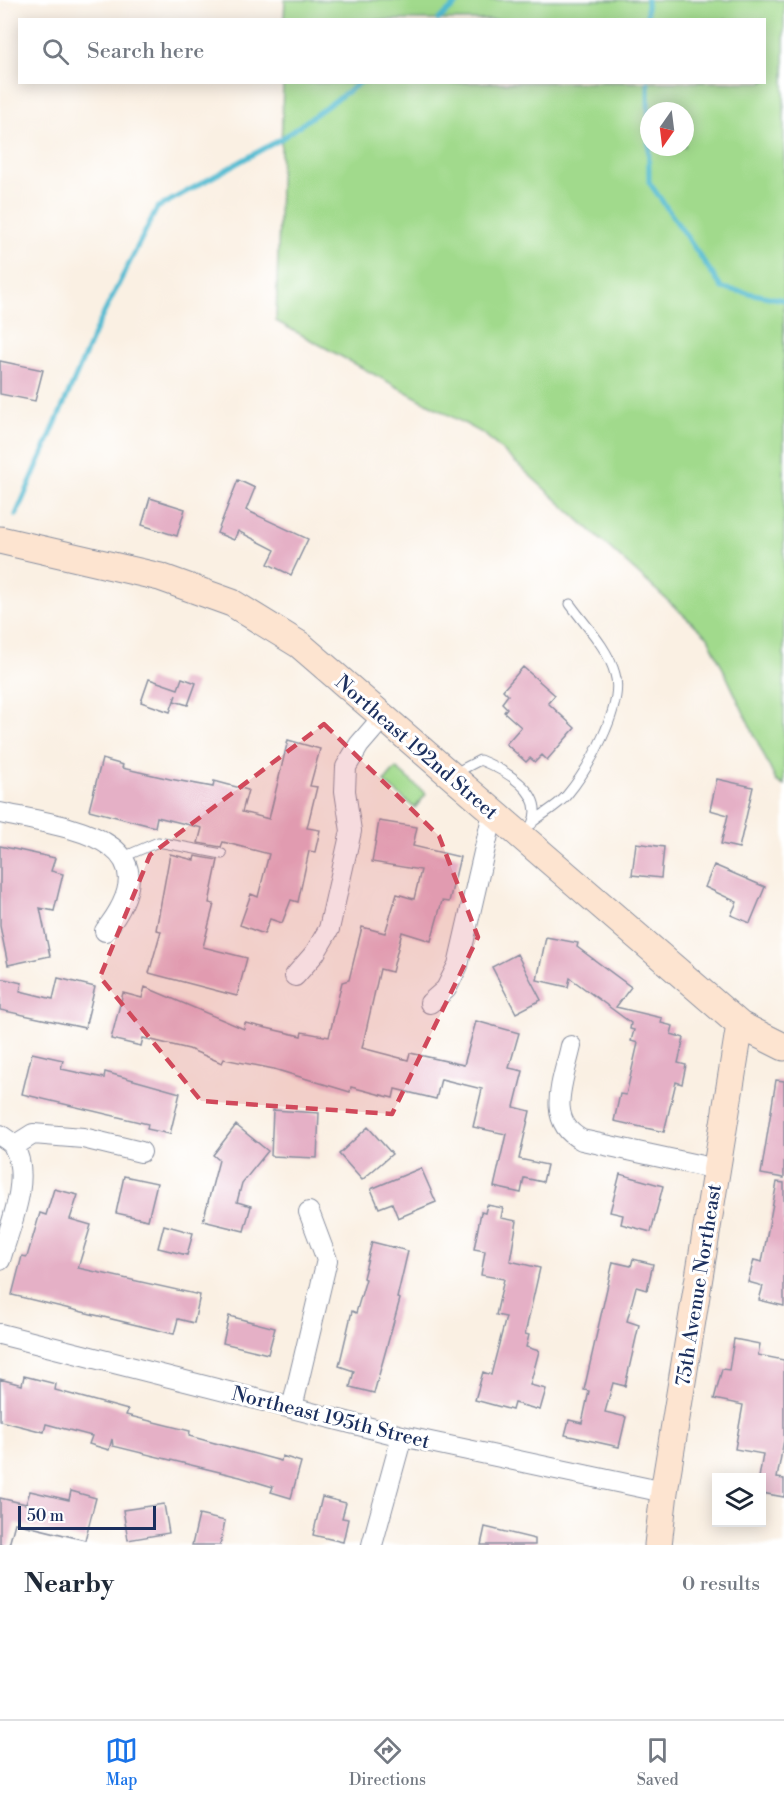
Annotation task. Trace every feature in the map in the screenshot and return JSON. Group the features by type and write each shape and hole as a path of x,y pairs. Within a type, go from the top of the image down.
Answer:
{"street":[{"name":"Northeast 192nd Street","path":"0,540 160,577 232,603 300,645 493,813 529,830 740,1025 784,1047"},
{"path":"295,976 315,953 328,929 351,831 345,791 346,767 359,745 384,716"},
{"path":"0,813 100,838 118,851 128,870 129,884 121,911 105,931"},
{"path":"430,1003 446,989 458,965 493,813"},
{"name":"75th Avenue Northeast","path":"658,1545 663,1492 740,1025"},
{"path":"571,1046 559,1107 561,1122 569,1133 593,1142 717,1169"},
{"path":"0,1260 20,1186 20,1170 7,1140 33,1134 83,1138 141,1152"},
{"path":"292,1408 327,1260 309,1212"},
{"name":"Northeast 195th Street","path":"0,1334 402,1436 663,1492"},
{"path":"372,1545 402,1436"}],"lane":[{"path":"529,830 566,797 588,765 605,729 617,687 616,674 608,656 570,604"},
{"path":"450,776 480,760 502,769 527,790 534,809 529,830"},
{"path":"122,858 159,842 222,854"}],"highlighted area":[{"path":"324,724 439,836 478,937 392,1114 201,1101 100,977 150,855"}],"green space":[{"path":"285,0 784,0 784,786 776,781 708,637 484,434 276,321 283,84 766,84 766,18 284,18"},
{"path":"396,768 426,794 415,808 384,782"}],"building":[{"path":"0,361 43,370 35,401 0,394"},
{"path":"238,480 255,488 246,510 308,539 291,575 268,564 275,550 238,531 234,540 217,533"},
{"path":"150,498 185,509 177,536 142,525"},
{"path":"523,667 555,695 548,703 575,728 547,760 542,755 535,762 530,758 526,762 506,744 521,727 504,712 507,708 502,703 508,695 503,690"},
{"path":"182,678 196,683 188,705 174,701 176,695 170,712 141,702 149,679 178,689"},
{"path":"288,740 320,749 310,786 317,787 307,828 320,830 315,852 309,851 298,902 291,900 282,923 270,919 264,934 240,925 251,894 258,897 269,854 223,842 221,847 198,843 202,828 157,817 155,827 89,810 102,759 123,765 122,768 170,779 213,787 214,781 248,790 242,812 269,819"},
{"path":"717,779 753,787 739,848 721,844 728,815 710,810"},
{"path":"379,821 417,827 413,846 460,857 449,902 442,901 431,941 402,932 392,972 380,969 362,1048 408,1060 410,1053 464,1065 476,1021 519,1033 509,1068 523,1071 514,1107 530,1111 519,1159 547,1165 543,1182 524,1178 521,1193 494,1187 506,1134 473,1127 482,1089 441,1079 436,1099 395,1089 393,1098 351,1087 350,1092 274,1069 224,1059 222,1063 189,1049 143,1038 141,1046 111,1039 123,993 142,998 145,987 244,1029 245,1023 301,1036 302,1032 329,1037 342,982 349,980 362,927 385,933 397,894 414,899 421,870 372,862"},
{"path":"636,843 664,847 661,878 632,875"},
{"path":"0,846 55,858 51,871 63,874 54,911 40,908 50,956 8,965 0,926"},
{"path":"170,854 194,860 195,856 218,860 209,903 214,904 203,947 247,958 237,996 149,973 161,931 156,930"},
{"path":"714,865 765,887 750,923 731,915 737,902 705,887"},
{"path":"546,937 578,943 577,947 631,987 616,1007 662,1018 661,1023 673,1026 671,1034 684,1038 678,1063 686,1065 682,1084 676,1082 664,1132 614,1121 620,1094 626,1095 638,1043 631,1041 634,1030 630,1029 631,1023 570,978 568,987 537,980"},
{"path":"517,954 541,1000 516,1013 492,967"},
{"path":"0,978 22,983 20,991 53,999 58,978 95,987 85,1028 0,1010"},
{"path":"32,1053 63,1060 61,1069 104,1078 105,1072 180,1093 170,1134 147,1129 148,1124 22,1094"},
{"path":"776,1080 784,1081 784,1178 761,1174"},
{"path":"273,1110 319,1113 317,1158 271,1156"},
{"path":"236,1125 268,1151 242,1183 237,1202 251,1206 244,1231 203,1221 219,1160 213,1155"},
{"path":"368,1127 392,1154 362,1180 339,1154"},
{"path":"421,1168 436,1202 398,1218 392,1203 379,1208 371,1189"},
{"path":"620,1174 663,1186 651,1232 621,1224 623,1215 610,1212"},
{"path":"124,1176 157,1183 148,1220 116,1213"},
{"path":"777,1182 784,1183 784,1306 759,1300 763,1286 748,1282 754,1260 762,1262"},
{"path":"54,1189 78,1195 70,1219 91,1225 78,1268 200,1295 194,1323 178,1319 174,1334 12,1295 22,1256 27,1257 40,1213 46,1215"},
{"path":"487,1205 503,1208 501,1218 517,1221 510,1261 540,1268 525,1334 529,1335 526,1347 539,1351 530,1385 546,1389 540,1410 514,1403 512,1410 475,1400 483,1372 491,1375 506,1317 496,1315 504,1279 481,1275 485,1251 474,1249 481,1212 485,1213"},
{"path":"164,1225 193,1233 187,1255 158,1248"},
{"path":"372,1242 408,1251 397,1298 400,1299 374,1393 350,1387 354,1371 339,1366 352,1311 356,1313 366,1279 363,1278"},
{"path":"633,1259 653,1264 647,1290 636,1287 627,1321 639,1325 625,1386 613,1383 605,1412 626,1417 619,1447 565,1435 569,1420 582,1423 589,1391 584,1390 613,1262 631,1266"},
{"path":"229,1316 275,1328 268,1354 223,1343"},
{"path":"734,1339 760,1344 758,1355 784,1360 784,1440 777,1478 784,1479 784,1497 766,1494 766,1473 760,1473 763,1454 735,1449 743,1405 714,1399 722,1369 729,1370"},
{"path":"24,1376 56,1384 55,1390 128,1410 126,1415 190,1431 189,1436 281,1461 282,1456 301,1462 291,1498 271,1492 273,1487 240,1477 113,1446 112,1439 109,1450 89,1444 92,1436 46,1424 44,1432 0,1421 0,1379 22,1385"},
{"path":"30,1491 69,1500 71,1491 96,1498 85,1540 15,1523 9,1545 0,1545 0,1498 26,1504"},
{"path":"322,1497 346,1503 342,1518 348,1519 343,1542 313,1535"},
{"path":"164,1504 169,1533 128,1540 123,1510"},
{"path":"199,1515 225,1521 220,1545 192,1545"},
{"path":"485,1527 535,1539 535,1545 481,1545"}],"waterway":[{"path":"440,18 461,0"},
{"path":"647,0 647,18"},
{"path":"16,515 97,327 157,208 281,139 358,84"},
{"path":"648,84 649,182 722,288 784,300"}]}
